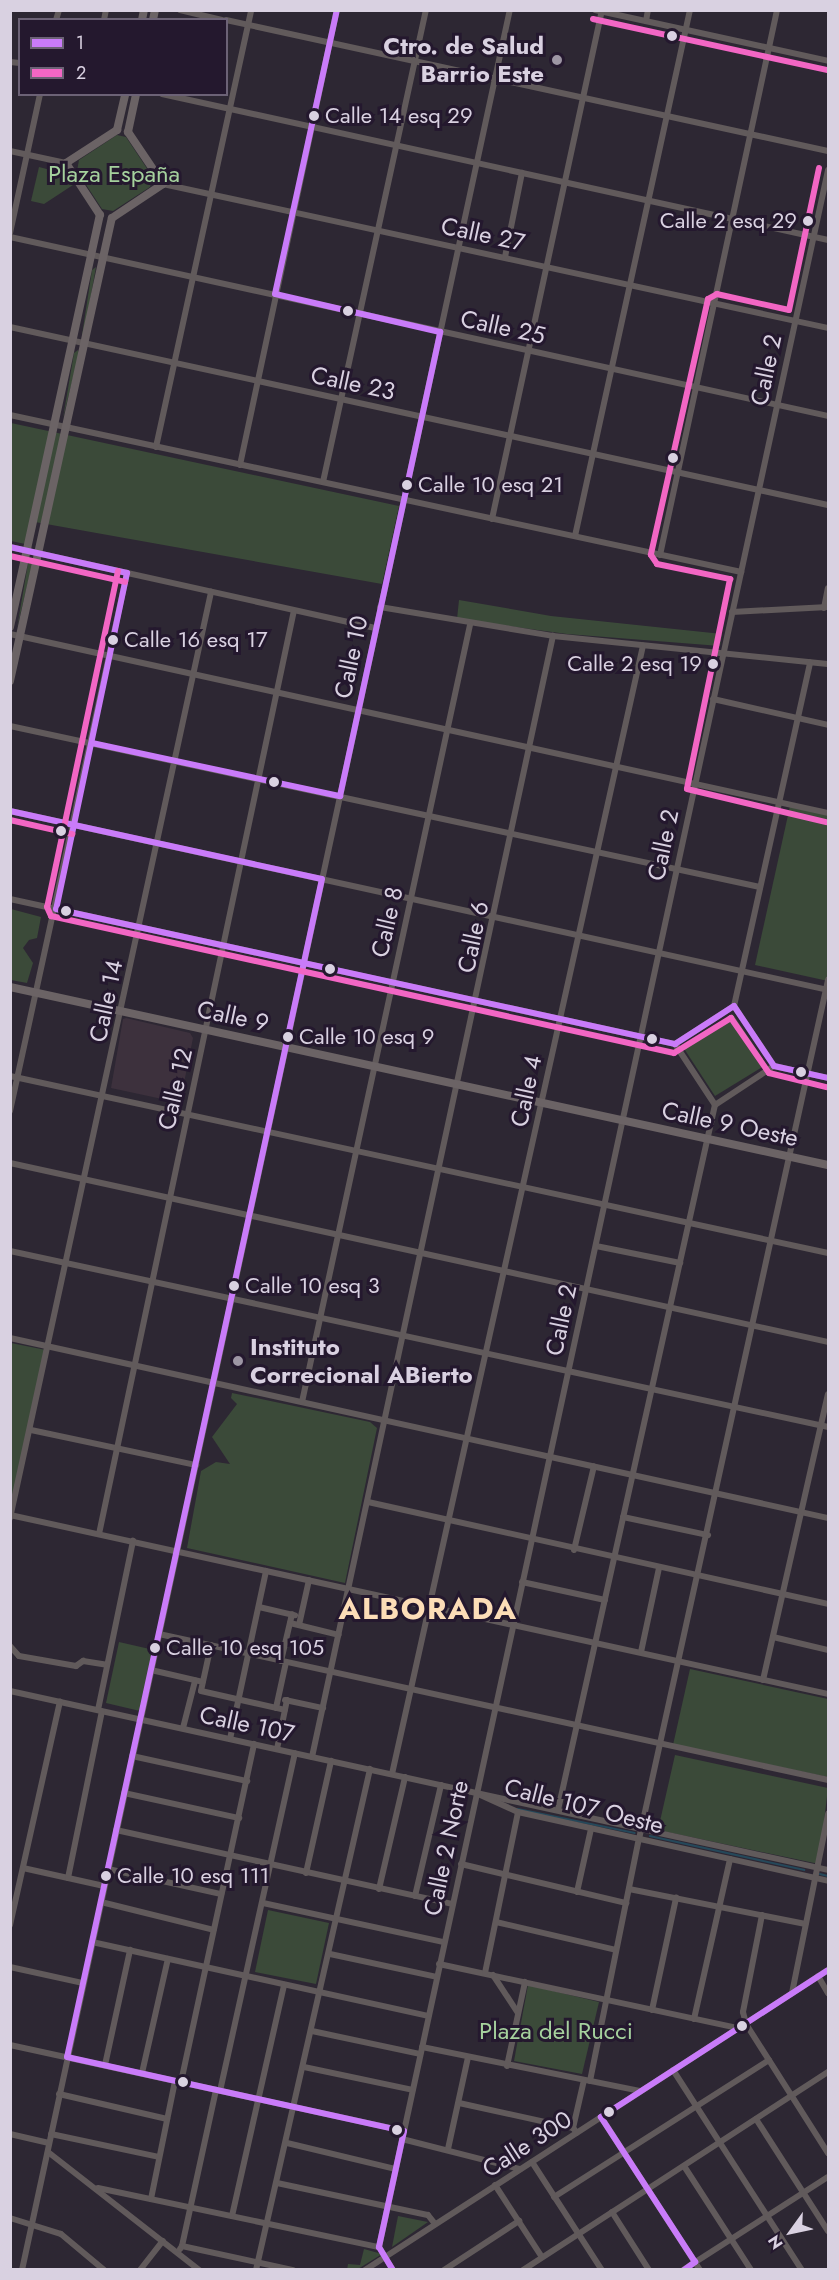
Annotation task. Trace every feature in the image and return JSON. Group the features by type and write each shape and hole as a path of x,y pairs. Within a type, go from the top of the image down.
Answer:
{"main road":[{"path":"117,130 125,96"},
{"path":"128,132 136,96"},
{"path":"10,681 112,218 163,184 128,132 117,130 66,163 100,215 112,218"},
{"path":"10,627 100,215"},
{"name":"Calle 9","path":"10,987 623,1121"},
{"name":"Calle 9 Oeste","path":"623,1121 828,1165"}],"street":[{"path":"180,10 215,18"},
{"path":"156,447 251,10"},
{"path":"240,465 337,10"},
{"path":"323,482 426,10"},
{"name":"Calle 10","path":"22,2270 510,10"},
{"path":"646,21 648,10"},
{"path":"575,536 690,10"},
{"path":"660,555 716,303 777,10"},
{"path":"492,519 584,98 600,11 828,61"},
{"path":"228,21 828,151"},
{"path":"10,235 40,96"},
{"path":"172,96 828,240"},
{"path":"10,151 66,163"},
{"name":"Calle 2","path":"549,1457 828,170"},
{"path":"506,257 522,172"},
{"name":"Calle 27","path":"163,184 828,328"},
{"name":"Calle 25","path":"10,235 440,332 828,416"},
{"name":"Calle 23","path":"10,327 828,505"},
{"path":"10,415 741,572"},
{"path":"10,547 375,628"},
{"path":"10,1111 14,1077 38,993 127,573"},
{"path":"732,612 826,608 828,588"},
{"name":"Calle 14","path":"11,1516 196,676 211,592"},
{"path":"380,607 470,625 553,636 828,664"},
{"name":"Calle 12","path":"99,1534 135,1366 150,1282 279,694 294,610"},
{"name":"Calle 8","path":"302,1402 391,982 411,899 427,815 470,625"},
{"path":"10,634 828,813"},
{"name":"Calle 6","path":"312,1756 495,918 553,636"},
{"name":"Calle 4","path":"392,1774 487,1354 614,767 643,646"},
{"path":"10,899 675,1044 734,1006 810,662"},
{"path":"713,699 828,725"},
{"path":"10,726 760,887"},
{"path":"10,811 827,989"},
{"path":"459,2103 575,2131 607,1999 639,1839 718,1494 828,980"},
{"path":"734,1006 774,1066 828,1078"},
{"path":"675,1044 715,1105"},
{"path":"558,1810 715,1105 774,1066"},
{"path":"14,1077 828,1253"},
{"path":"10,1163 828,1342"},
{"path":"596,1246 680,1263"},
{"path":"10,1251 736,1410 825,1427"},
{"path":"10,1338 828,1518"},
{"path":"763,1680 825,1427 828,1394"},
{"path":"31,1430 196,1465"},
{"name":"Calle 2 Norte","path":"379,2247 549,1457"},
{"path":"574,1550 594,1466"},
{"path":"368,1502 531,1541 828,1604"},
{"path":"11,1516 828,1694"},
{"path":"623,1517 708,1535"},
{"path":"68,1878 100,1710 106,1665 133,1541"},
{"path":"641,1652 659,1568"},
{"path":"230,1738 266,1570"},
{"path":"299,1625 309,1580"},
{"path":"522,1582 605,1600"},
{"path":"259,1607 302,1616"},
{"path":"276,1708 292,1614"},
{"path":"290,1623 339,1635"},
{"path":"159,1634 577,1728 828,1780"},
{"path":"773,1637 828,1650"},
{"path":"211,1645 201,1691 285,1710"},
{"path":"10,1646 19,1656 76,1666 83,1661 106,1665"},
{"path":"151,1670 203,1682"},
{"path":"183,1728 195,1681"},
{"name":"Calle 107","path":"10,1691 476,1792"},
{"path":"279,1698 323,1708"},
{"path":"277,1749 287,1700"},
{"path":"10,1925 60,1702"},
{"path":"151,2199 167,2119 206,1967 254,1744"},
{"path":"180,2250 263,1903 295,1753"},
{"path":"132,1756 247,1780"},
{"path":"306,1873 331,1761"},
{"path":"257,2266 330,1954 370,1769"},
{"path":"379,1889 405,1777"},
{"path":"415,1896 441,1785"},
{"name":"Calle 107 Oeste","path":"476,1792 828,1870"},
{"name":"Calle 107 Oeste","path":"476,1792 518,1812 828,1881"},
{"path":"124,1793 239,1818"},
{"path":"484,1973 518,1812"},
{"path":"792,1993 828,1814"},
{"path":"578,1892 591,1829"},
{"path":"116,1830 453,1904"},
{"path":"694,2019 730,1859"},
{"path":"461,1864 626,1903"},
{"path":"24,1868 104,1886"},
{"path":"108,1869 222,1894"},
{"path":"629,1889 806,1924"},
{"path":"652,2010 676,1898"},
{"path":"101,1902 214,1930"},
{"path":"263,1903 444,1942"},
{"path":"762,1915 743,2012 746,2024 828,2153"},
{"path":"496,1922 616,1950"},
{"path":"92,1942 428,2016"},
{"path":"105,2065 130,1950"},
{"path":"330,1954 437,1977"},
{"path":"142,2073 168,1959"},
{"path":"439,1964 738,2028"},
{"path":"10,1967 83,1983"},
{"name":"Calle 300","path":"365,2270 532,2162 575,2131 602,2117 828,1970"},
{"path":"493,1975 518,2013"},
{"path":"818,1977 828,1993"},
{"path":"507,2066 525,1982"},
{"path":"232,2216 256,2098 284,1985"},
{"path":"312,2031 640,2091"},
{"path":"10,2045 404,2131"},
{"path":"448,2149 468,2058"},
{"path":"554,2197 769,2060"},
{"path":"304,2067 413,2090"},
{"path":"673,2070 802,2270"},
{"path":"523,2270 828,2072"},
{"path":"59,2094 167,2119"},
{"path":"602,2117 700,2270"},
{"path":"756,2120 828,2231"},
{"path":"10,2134 50,2143"},
{"path":"51,2134 159,2157"},
{"path":"402,2139 520,2169"},
{"path":"286,2143 395,2169"},
{"path":"48,2152 98,2188 163,2241 180,2250 257,2266 293,2270"},
{"path":"532,2162 602,2270"},
{"path":"684,2166 751,2270"},
{"path":"683,2270 828,2177"},
{"path":"277,2183 428,2216 435,2224"},
{"path":"495,2185 542,2257"},
{"path":"98,2188 379,2247 393,2270"},
{"path":"612,2212 649,2270"},
{"path":"10,2218 61,2234 104,2270"},
{"path":"444,2270 519,2221"},
{"path":"140,2270 163,2241"},
{"path":"180,2250 199,2270"}],"shaded area":[{"path":"123,1019 190,1033 193,1038 182,1093 176,1102 111,1088"}],"green space":[{"name":"Plaza España","path":"117,135 126,137 152,176 150,187 113,211 102,209 77,171 79,160"},
{"path":"39,167 66,174 73,185 44,204 31,201"},
{"path":"96,267 84,334 82,335 92,270"},
{"path":"78,350 79,354 63,418 74,353"},
{"path":"11,423 399,506 382,584 35,522 30,545 11,541"},
{"path":"33,561 17,628 28,563"},
{"path":"459,600 551,616 722,634 720,646 567,634 457,619"},
{"path":"790,806 828,815 828,981 755,965"},
{"path":"11,909 41,917 37,938 29,940 23,948 33,963 27,983 11,980"},
{"path":"733,1014 765,1062 764,1066 715,1096 683,1047"},
{"path":"11,1343 46,1350 11,1511"},
{"path":"232,1393 370,1422 377,1428 345,1583 187,1548 201,1471 216,1462 230,1464 212,1437 237,1404 231,1398"},
{"path":"119,1642 154,1650 140,1711 106,1703"},
{"path":"690,1669 828,1699 828,1777 673,1745"},
{"path":"675,1755 828,1788 819,1864 658,1830"},
{"path":"268,1910 329,1923 316,1984 255,1972"},
{"name":"Plaza del Rucci","path":"528,1985 599,2002 582,2074 514,2061"},
{"path":"398,2216 428,2222 392,2247"},
{"path":"364,2249 382,2254 358,2269 347,2270 348,2264 360,2265"}],"waterway":[{"path":"518,1809 635,1833"},
{"path":"650,1836 804,1870"},
{"path":"820,1874 828,1876"}],"transit line":[{"name":"1","path":"92,743 340,796 440,332 275,294 337,10"},
{"name":"2","path":"593,19 826,70"},
{"name":"2","path":"819,168 789,310 717,294 708,299 651,555 657,564 730,579 687,789 826,822"},
{"name":"1","path":"10,547 127,573"},
{"name":"2","path":"10,556 125,582"},
{"name":"2","path":"118,571 47,907 51,916 674,1053 731,1018 769,1073 826,1087"},
{"name":"1","path":"127,573 56,909 675,1044 734,1006 774,1066 828,1078"},
{"name":"1","path":"10,811 322,879 67,2057 404,2131 379,2247 393,2270"},
{"name":"2","path":"10,820 72,834"},
{"name":"1","path":"684,2270 695,2262 601,2117 828,1970"}],"place":[{"name":"Ctro. de Salud Barrio Este","path":"557,60"},
{"name":"Calle 14 esq 29","path":"314,116"},
{"name":"Calle 2 esq 29","path":"808,221"},
{"name":"Calle 10 esq 21","path":"407,485"},
{"name":"Calle 16 esq 17","path":"113,640"},
{"name":"Calle 2 esq 19","path":"713,664"},
{"name":"Calle 10 esq 9","path":"288,1037"},
{"name":"Calle 10 esq 3","path":"234,1286"},
{"name":"Instituto Correcional ABierto","path":"238,1361"},
{"name":"Calle 10 esq 105","path":"155,1648"},
{"name":"Calle 10 esq 111","path":"106,1876"}],"district":[{"name":"ALBORADA","path":"428,1609"}]}
